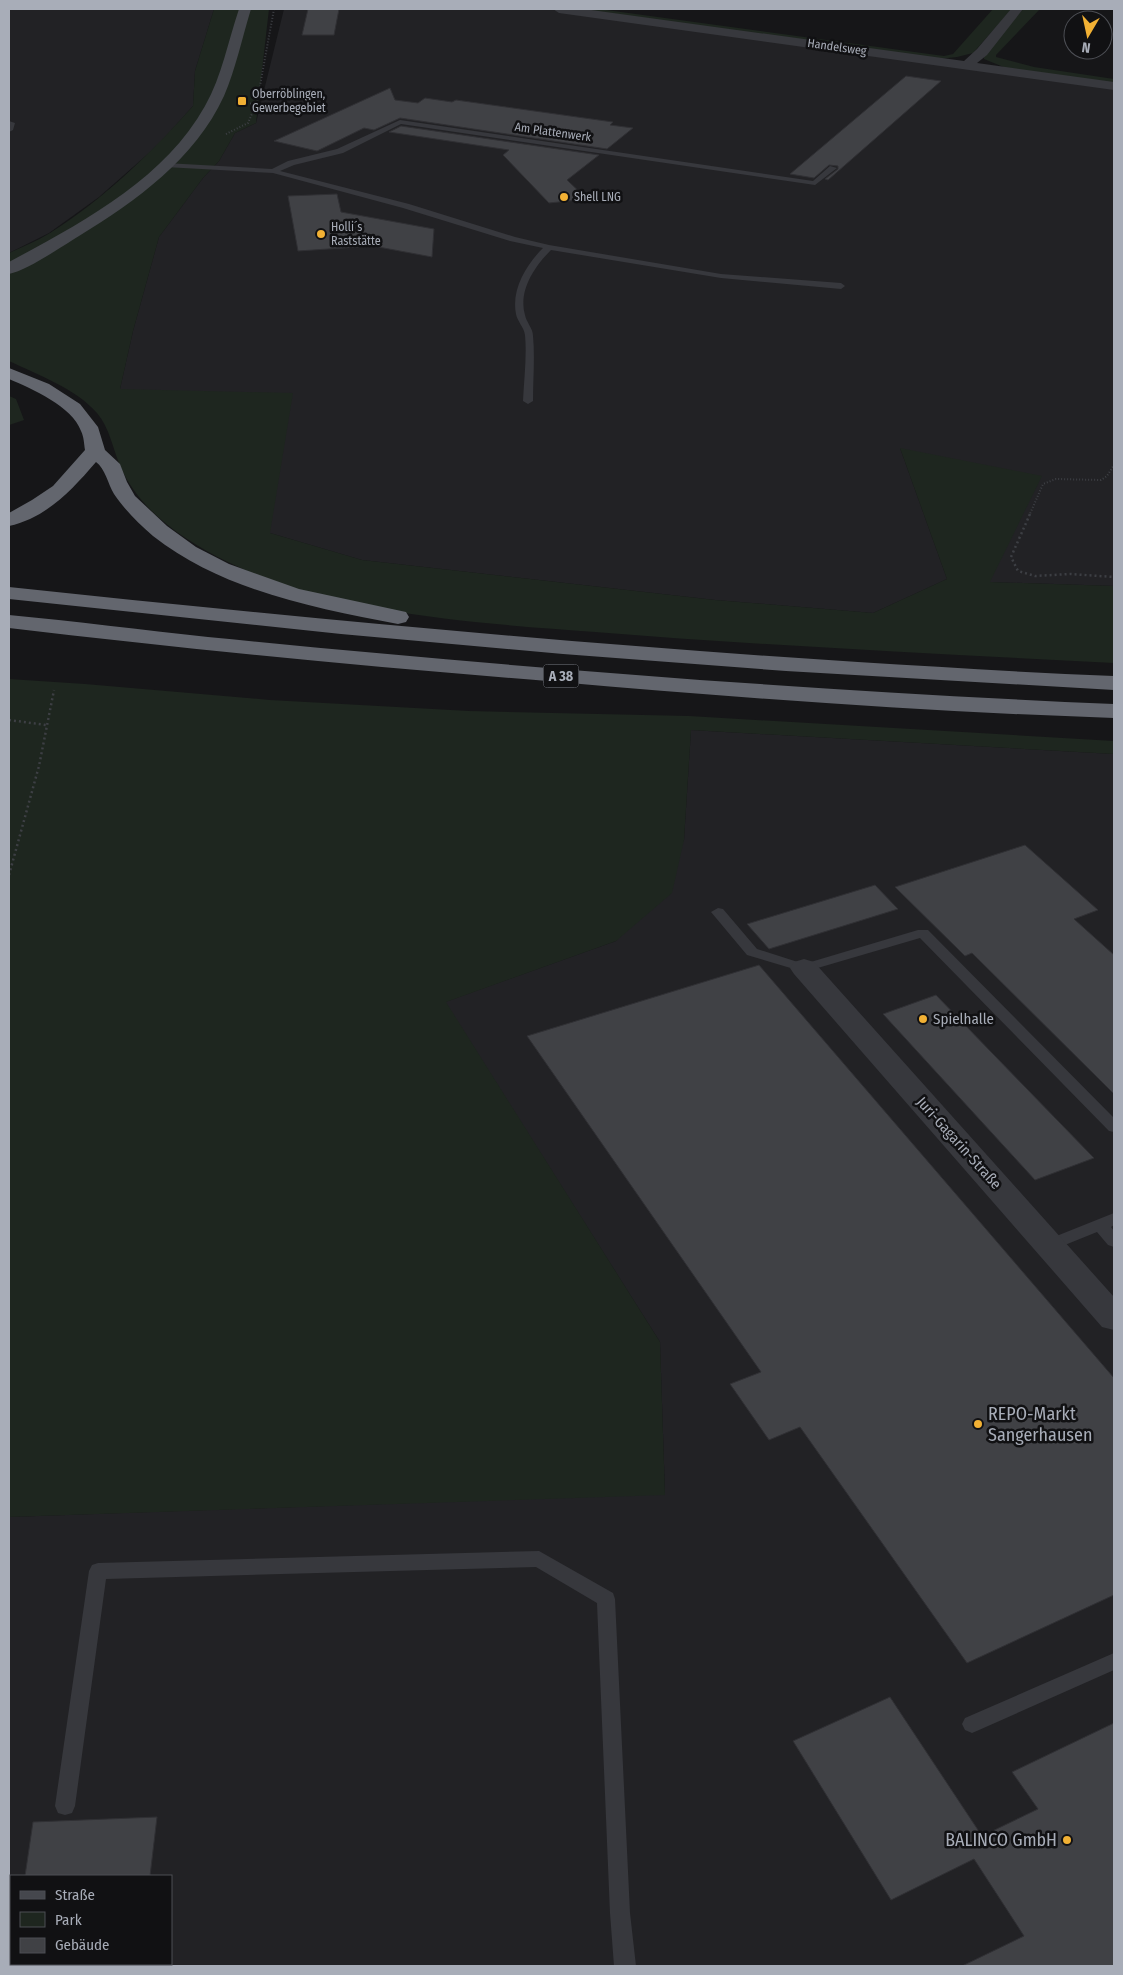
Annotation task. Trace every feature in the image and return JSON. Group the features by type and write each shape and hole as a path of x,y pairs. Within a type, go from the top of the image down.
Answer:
{"highway":[{"path":"9,373 55,396 78,413 90,429 95,452 109,463 121,490 151,523 185,548 243,577 305,598 413,620 478,641"},
{"path":"9,520 50,498 65,486 81,465 95,452"},
{"name":"A 38","path":"9,593 478,641 808,666 1114,684"},
{"name":"A 38","path":"9,621 292,652 576,678 818,695 1114,711"}],"main road":[{"path":"9,269 74,232 133,193 165,165 196,132 212,107 230,59 244,9"}],"street":[{"name":"Handelsweg","path":"559,9 1114,86"},
{"path":"967,65 982,52 1017,9"},
{"name":"Juri-Gagarin-Straße","path":"804,968 1114,1318"}],"lane":[{"name":"Am Plattenwerk","path":"273,171 285,165 340,151 400,122 815,183 833,168"},
{"path":"9,123 11,123 9,130"},
{"name":"Am Plattenwerk","path":"165,165 273,171 406,206 513,239 548,247 721,276 841,286"},
{"path":"238,179 242,169"},
{"path":"528,402 528,333 520,314 520,297 526,276 535,261 548,247"},
{"path":"718,912 752,952 804,968 923,933 1114,1127"},
{"path":"1050,1245 1107,1222 1114,1241"},
{"path":"65,1806 98,1571 539,1559 606,1599 620,1913 625,1966"},
{"path":"972,1724 1114,1661"}],"path":[{"path":"247,103 256,104"},
{"path":"1114,465 1107,476 1101,480 1056,479 1043,484 1011,557 1018,570 1036,576 1070,574 1114,577"},
{"path":"9,875 39,766 54,690"},
{"path":"9,720 46,725"}],"shaded area":[{"path":"9,9 214,9 195,71 193,106 158,145 99,197 49,233 9,253"},
{"path":"284,9 574,9 1114,84 1114,586 989,582 900,448 947,579 873,613 715,600 362,560 270,533 120,389 133,331 159,237 203,178 219,161 235,133 256,123"},
{"path":"691,730 1114,754 1114,1966 9,1966 9,1517 665,1494 660,1342 445,1002 616,941 684,840"}],"green space":[{"path":"214,9 269,9 256,123 235,133 219,161 203,178 159,237 133,331 120,389 293,393 270,533 362,560 715,600 873,613 947,579 900,448 1042,476 990,582 1114,586 1114,663 660,637 503,625 407,614 314,594 269,580 212,554 181,535 152,512 130,484 121,468 105,425 97,413 67,389 9,361 9,253 50,233 108,190 144,158 193,106 195,71"},
{"path":"574,9 599,9 944,56 953,54 993,9 1012,9 973,53 938,59"},
{"path":"1023,9 1040,9 996,57 1034,67 1114,79 1114,83 1006,68 984,59 984,56"},
{"path":"9,396 16,399 24,420 9,425"},
{"path":"9,679 270,700 469,711 689,716 1114,741 1114,754 691,730 684,840 672,893 616,941 446,1002 660,1342 665,1495 9,1517"}],"building":[{"path":"308,9 339,9 334,35 302,35"},
{"path":"906,76 941,81 828,180 825,179 838,169 838,166 829,165 814,178 790,174"},
{"path":"390,88 395,100 418,103 425,98 452,102 456,100 613,122 610,125 633,128 607,149 400,118 374,130 364,128 317,151 274,141"},
{"path":"401,126 599,155 567,180 587,199 549,203 503,155 509,150 389,132"},
{"path":"337,194 341,212 434,229 432,257 373,246 298,251 288,196"},
{"path":"1025,845 1098,910 1074,919 1114,955 1114,1094 972,953 965,956 895,887"},
{"path":"875,885 898,909 769,949 747,924"},
{"path":"759,965 1114,1378 1114,1595 967,1663 800,1427 769,1440 730,1384 761,1372 527,1036"},
{"path":"936,995 1094,1158 1035,1180 883,1014"},
{"path":"890,1697 982,1836 1038,1809 1012,1772 1114,1723 1114,1966 962,1966 1024,1936 974,1859 891,1900 793,1741"},
{"path":"157,1817 150,1875 25,1875 33,1822"}],"place":[{"name":"Oberröblingen, Gewerbegebiet","path":"242,101"},
{"name":"Shell LNG","path":"564,197"},
{"name":"Holli´s Raststätte","path":"321,234"},
{"name":"Spielhalle","path":"923,1019"},
{"name":"REPO-Markt Sangerhausen","path":"978,1424"},
{"name":"BALINCO GmbH","path":"1067,1840"}]}
